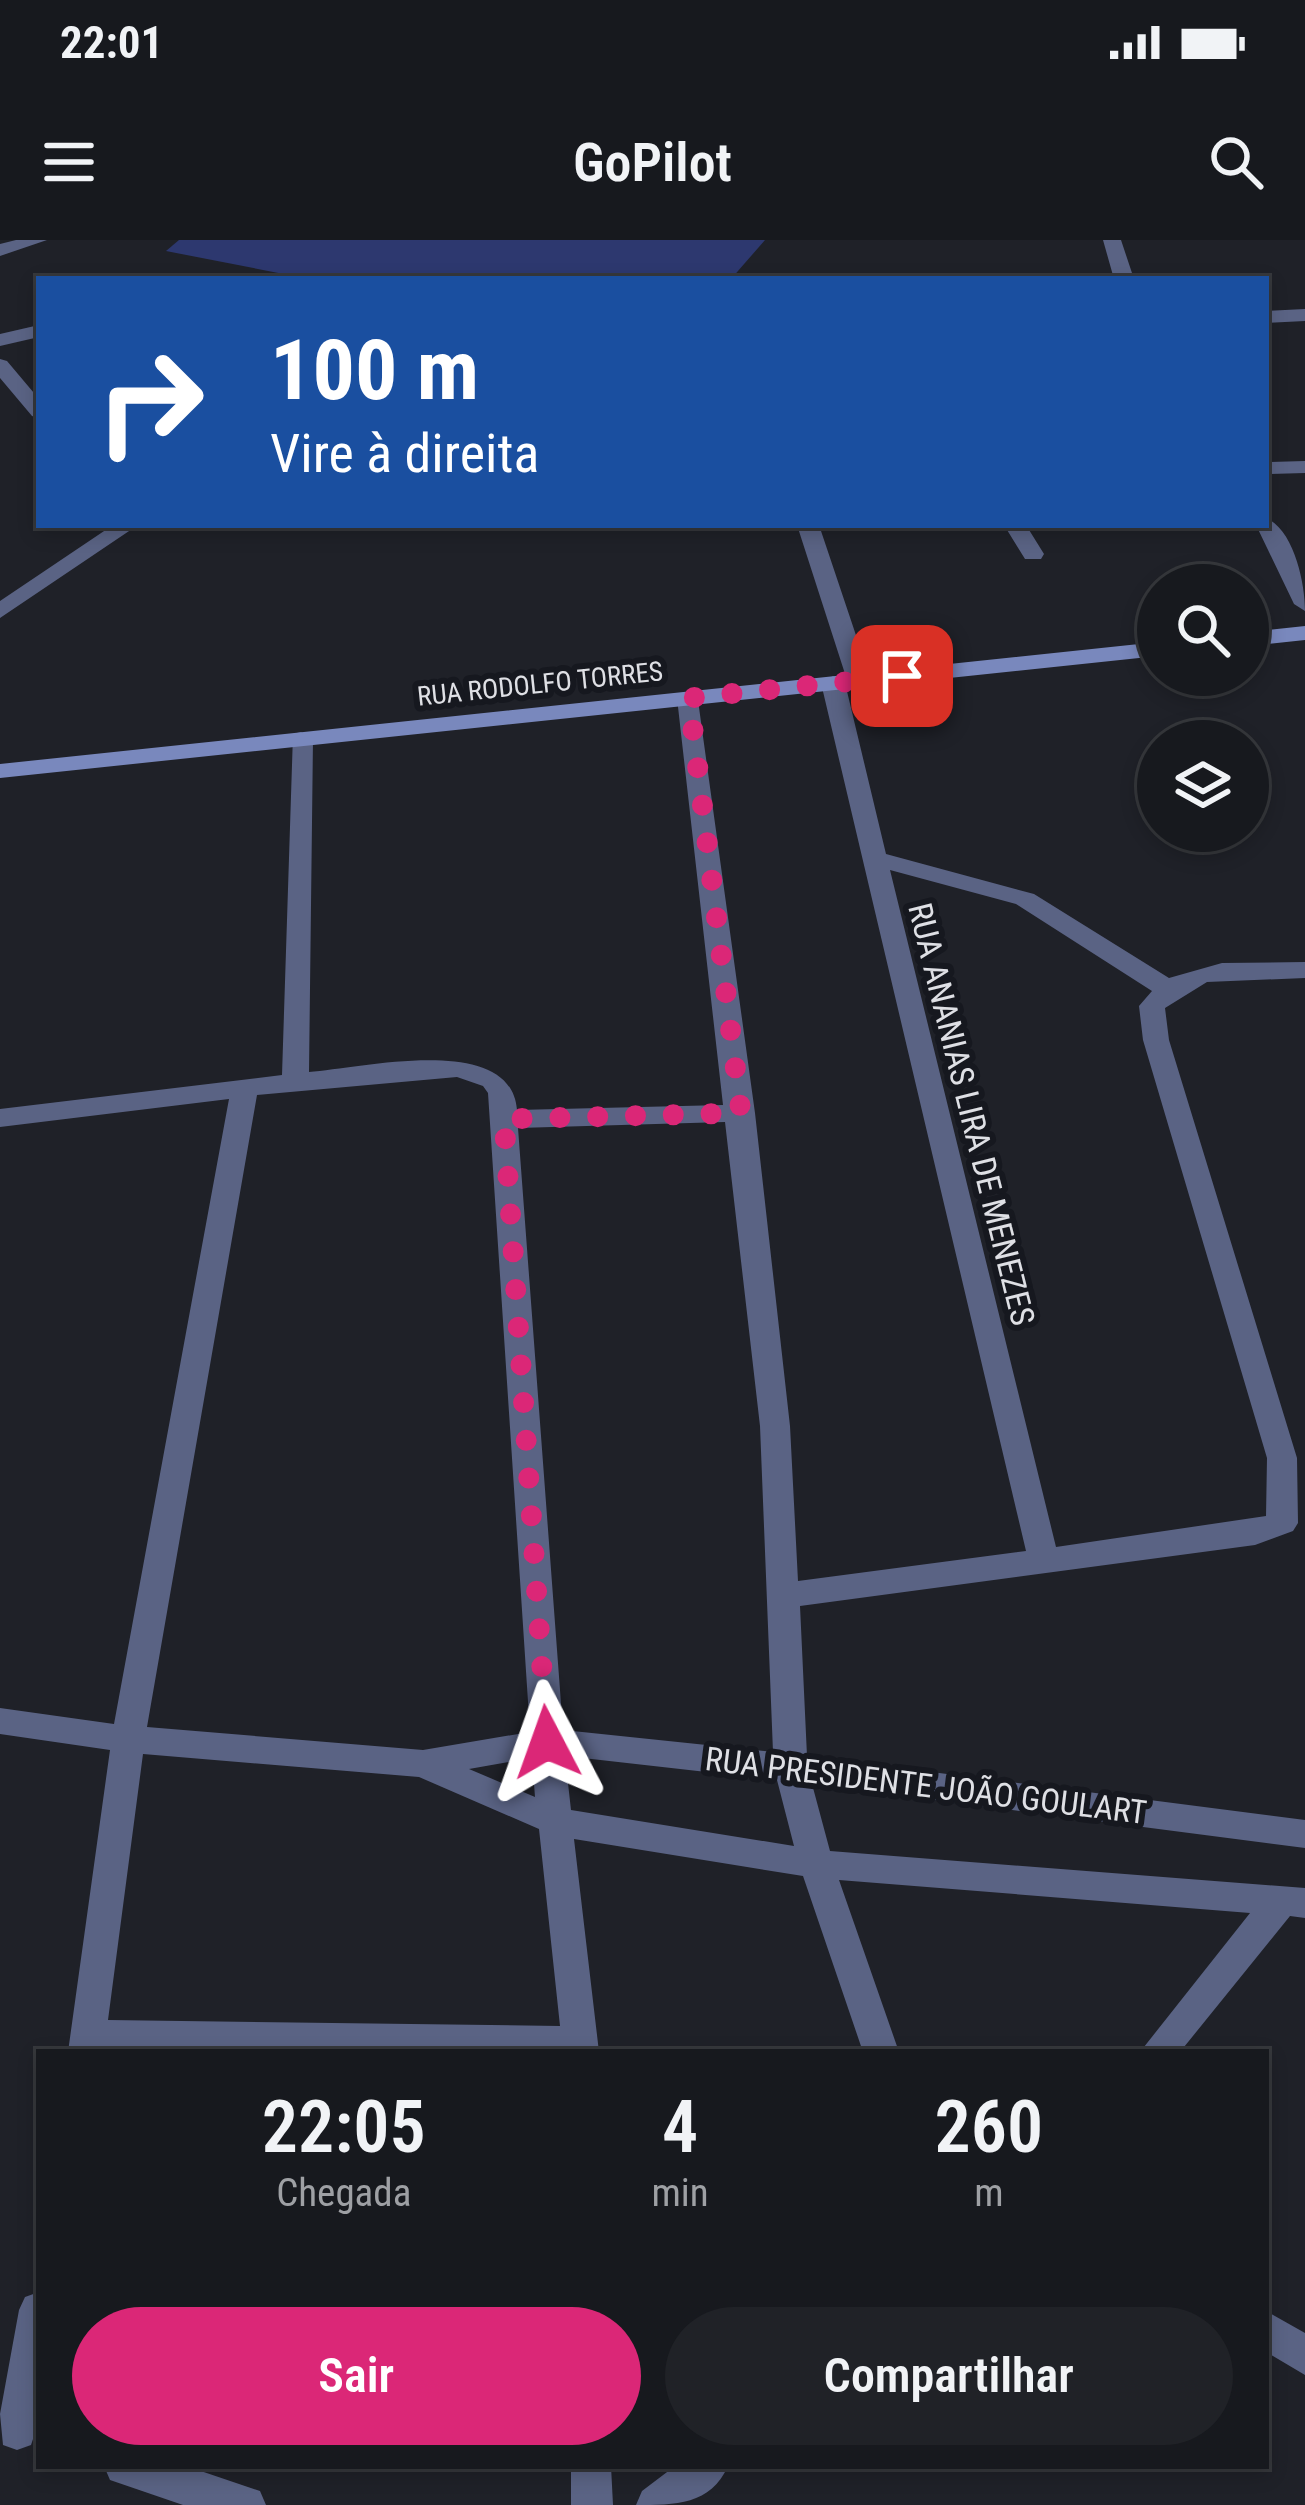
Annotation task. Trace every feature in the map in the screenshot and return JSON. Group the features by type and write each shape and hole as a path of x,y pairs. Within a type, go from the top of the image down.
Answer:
{"main road":[{"path":"1269,637 1305,633"},
{"name":"RUA RODOLFO TORRES","path":"0,771 1137,651"}],"street":[{"path":"0,250 38,240"},
{"path":"1112,240 1123,276"},
{"path":"1269,317 1305,315"},
{"path":"0,340 36,332"},
{"path":"0,365 36,408"},
{"path":"1269,468 1305,467"},
{"path":"0,611 123,528"},
{"name":"RUA ANANIAS LIRA DE MENEZES","path":"809,528 846,682 873,858 1044,1562"},
{"path":"1017,528 1033,554"},
{"path":"1268,528 1305,604"},
{"path":"689,698 775,1426 791,1768 816,1864 880,2049"},
{"path":"296,1082 301,740"},
{"path":"873,858 1025,899 1166,988"},
{"path":"780,1596 1255,1533 1282,1523 1282,1458 1156,1040 1152,1006 1166,988 1219,971 1305,970"},
{"path":"0,1118 296,1082 459,1068 493,1080 502,1092 547,1742 581,2047 88,2044 128,1739 244,1091"},
{"path":"504,1119 741,1113"},
{"path":"0,1721 128,1739 423,1764 557,1822 816,1864 1293,1902"},
{"name":"RUA PRESIDENTE JOÃO GOULART","path":"423,1764 547,1742 620,1746 1305,1834"},
{"path":"1161,2049 1293,1902"},
{"path":"19,2432 36,2328"},
{"path":"1269,2331 1305,2356"},
{"path":"133,2469 244,2505"},
{"path":"591,2469 592,2505"},
{"path":"657,2505 704,2469"}],"shaded area":[{"path":"179,240 765,240 734,276 294,276 166,251"}],"route":[{"path":"547,1742 504,1119 741,1113 689,698 902,676"}]}
